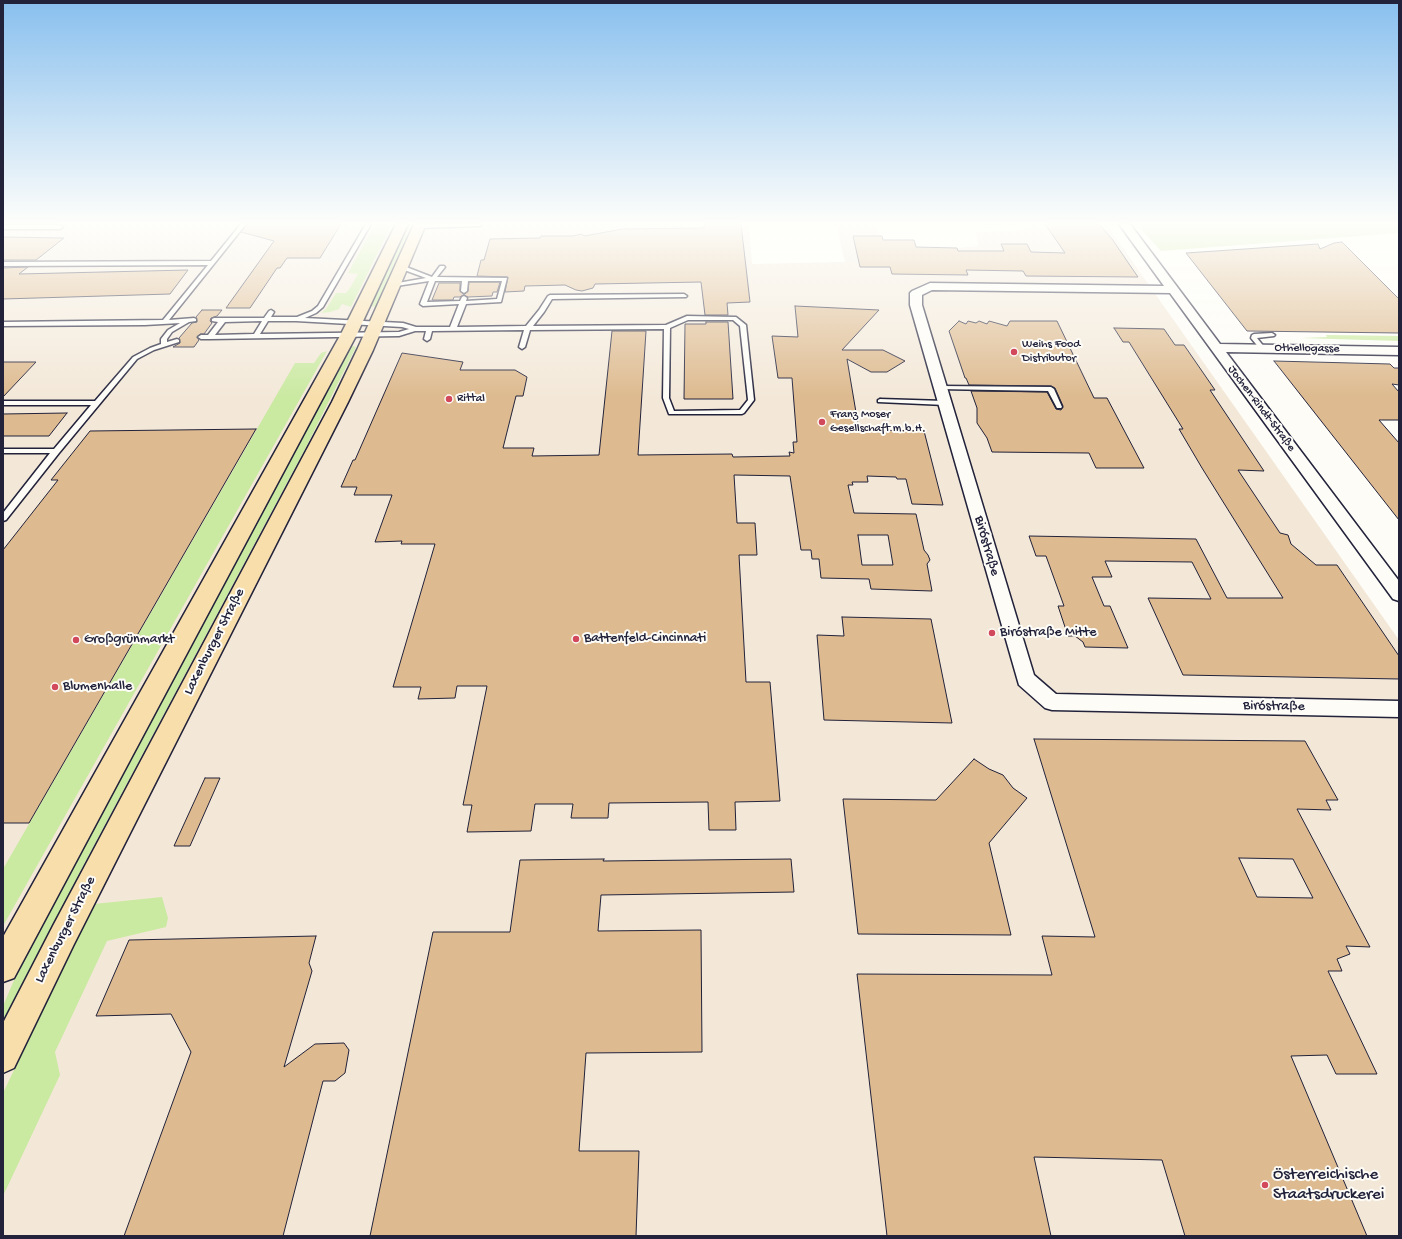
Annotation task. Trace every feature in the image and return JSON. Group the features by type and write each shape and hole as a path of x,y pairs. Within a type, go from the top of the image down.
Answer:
{"main road":[{"name":"Laxenburger Straße","path":"3,1057 67,927 340,402 363,329 381,282"},
{"name":"Laxenburger Straße","path":"3,967 363,329 394,282"}],"street":[{"name":"Jochen-Rindt-Straße","path":"1166,282 1398,593"},
{"name":"Biróstraße","path":"1172,290 930,286 916,292 916,305 1026,679 1052,702 1399,709"},
{"name":"Othellogasse","path":"1216,348 1399,351"}],"lane":[{"path":"165,321 198,282"},
{"path":"296,319 314,312 320,307 335,282"},
{"path":"392,286 416,282"},
{"path":"432,282 423,304 464,297 499,301 504,282"},
{"path":"453,328 464,297 465,282"},
{"path":"522,347 528,328 542,311 550,296 684,296"},
{"path":"256,336 271,312"},
{"path":"214,320 296,319 399,334 416,329 453,328 667,327 687,318 734,318 743,325 751,400 742,412 671,413 666,398 667,327"},
{"path":"3,324 145,323 191,320 170,331 164,339 164,345"},
{"path":"210,337 222,320"},
{"path":"145,323 170,331"},
{"path":"201,337 256,336 403,325 416,329"},
{"path":"427,339 429,329"},
{"path":"1262,348 1254,336 1272,335"},
{"path":"3,518 7,508 135,358 152,349 177,341"},
{"path":"941,388 1051,389 1059,407"},
{"path":"880,401 945,403"},
{"path":"3,403 96,403"},
{"path":"3,451 56,451"}],"shaded area":[{"path":"3,282 1147,282 1399,640 1399,1236 3,1236"}],"green space":[{"path":"354,282 363,282 351,307 342,304 339,309 321,313 326,309 336,293 346,293"},
{"path":"380,282 387,282 376,307 368,306"},
{"path":"1326,335 1399,336 1399,341 1301,338 1327,337"},
{"path":"350,347 356,347 305,449 83,866 32,967 3,1034 3,1006 24,957"},
{"path":"327,351 3,926 3,869 295,363 314,363 321,353"},
{"path":"162,897 168,918 166,927 107,941 55,1052 60,1075 3,1196 3,1093 94,904"}],"building":[{"path":"3,282 179,282 170,294 3,299"},
{"path":"245,282 268,282 250,308 226,308"},
{"path":"469,282 500,282 497,292 493,292 492,296 468,297 463,295 460,297 454,297 453,300 432,300 439,283 460,283 460,291 465,294 468,291"},
{"path":"507,282 748,282 750,302 727,303 728,315 705,315 701,282 595,284 593,288 582,291 565,285 525,286 524,291 505,292"},
{"path":"1209,282 1382,282 1399,299 1399,333 1247,331"},
{"name":"Battenfeld-Cincinnati","path":"795,306 879,310 842,350 883,350 905,361 887,372 871,372 847,359 859,430 924,431 943,505 912,504 906,479 897,479 896,477 867,476 868,482 852,482 853,485 848,485 854,513 916,514 924,550 930,560 927,564 932,591 871,589 869,579 821,578 819,559 812,559 811,550 801,550 790,476 734,475 737,523 755,523 757,555 739,555 746,682 770,682 780,801 735,802 736,830 709,830 708,802 609,803 608,818 571,818 573,804 535,804 531,831 467,832 472,805 463,805 487,686 457,686 455,698 418,699 421,687 393,687 435,544 401,544 402,541 375,542 392,495 354,495 357,487 341,487 353,460 355,460 402,353 463,362 460,370 515,370 527,377 523,396 516,396 503,448 534,448 532,456 599,455 612,331 646,331 638,455 732,454 733,457 790,456 789,452 794,453 793,442 797,442 792,378 778,378 772,336 798,337","holes":["858,535 888,535 893,565 862,565"]},
{"path":"202,310 222,310 217,316 211,318 210,321 212,323 204,334 200,334 197,337 199,340 194,347 173,347 180,343 179,338 192,323 197,322 196,317"},
{"path":"959,321 966,324 968,321 976,323 979,321 987,324 989,321 1007,326 1010,321 1057,321 1094,398 1107,398 1144,468 1096,468 1089,453 992,452 987,438 977,423 977,408 971,391 1047,392 1056,409 1061,410 1063,406 1055,388 1051,386 969,385 965,378 949,331"},
{"path":"706,322 728,322 733,399 684,399 685,324 706,324"},
{"path":"1114,328 1164,329 1175,345 1184,345 1215,390 1210,390 1264,471 1238,470 1280,533 1288,535 1291,544 1316,565 1337,565 1399,656 1399,679 1183,675 1148,598 1211,599 1192,562 1105,561 1112,577 1092,577 1104,606 1110,606 1128,648 1085,647 1083,642 1075,636 1068,636 1058,606 1064,606 1046,556 1036,556 1029,536 1196,539 1227,598 1283,598 1202,468 1179,429 1183,429 1129,342 1123,342"},
{"path":"1274,361 1390,364 1394,368 1399,368 1399,385 1392,384 1399,392 1399,420 1379,420 1399,443 1399,520"},
{"path":"3,362 36,362 3,397"},
{"path":"67,413 49,436 3,436 3,414"},
{"name":"Blumenhalle","path":"256,429 29,823 3,823 3,550 58,480 51,480 90,431"},
{"path":"842,617 931,619 952,723 824,720 817,635 844,636"},
{"path":"1034,739 1305,741 1338,800 1326,800 1331,810 1297,809 1370,947 1346,946 1350,954 1337,959 1342,971 1328,971 1377,1074 1336,1074 1327,1055 1291,1056 1367,1236 1185,1236 1162,1160 1034,1157 1051,1236 887,1236 857,974 1052,975 1042,936 1095,937","holes":["1239,858 1293,859 1313,898 1257,897"]},
{"path":"974,759 989,769 1003,775 1013,788 1027,798 989,843 1011,935 858,934 843,799 936,800"},
{"path":"205,778 220,778 190,846 174,846"},
{"path":"604,859 603,861 791,859 794,892 601,895 598,931 701,930 702,1052 586,1053 579,1151 639,1151 636,1236 370,1236 433,932 510,932 520,860"},
{"path":"316,936 309,963 312,971 284,1067 315,1044 344,1043 349,1050 345,1073 335,1081 323,1081 283,1236 124,1236 191,1052 171,1014 96,1016 129,940"}],"place":[{"name":"Weihs Food Distributor","path":"1014,352"},
{"name":"Rittal","path":"449,399"},
{"name":"Franz Moser Gesellschaft m.b.H.","path":"822,422"},
{"name":"Biróstraße Mitte","path":"992,633"},
{"name":"Battenfeld-Cincinnati","path":"576,639"},
{"name":"Großgrünmarkt","path":"76,640"},
{"name":"Blumenhalle","path":"55,687"},
{"name":"Österreichische Staatsdruckerei","path":"1265,1185"}]}
